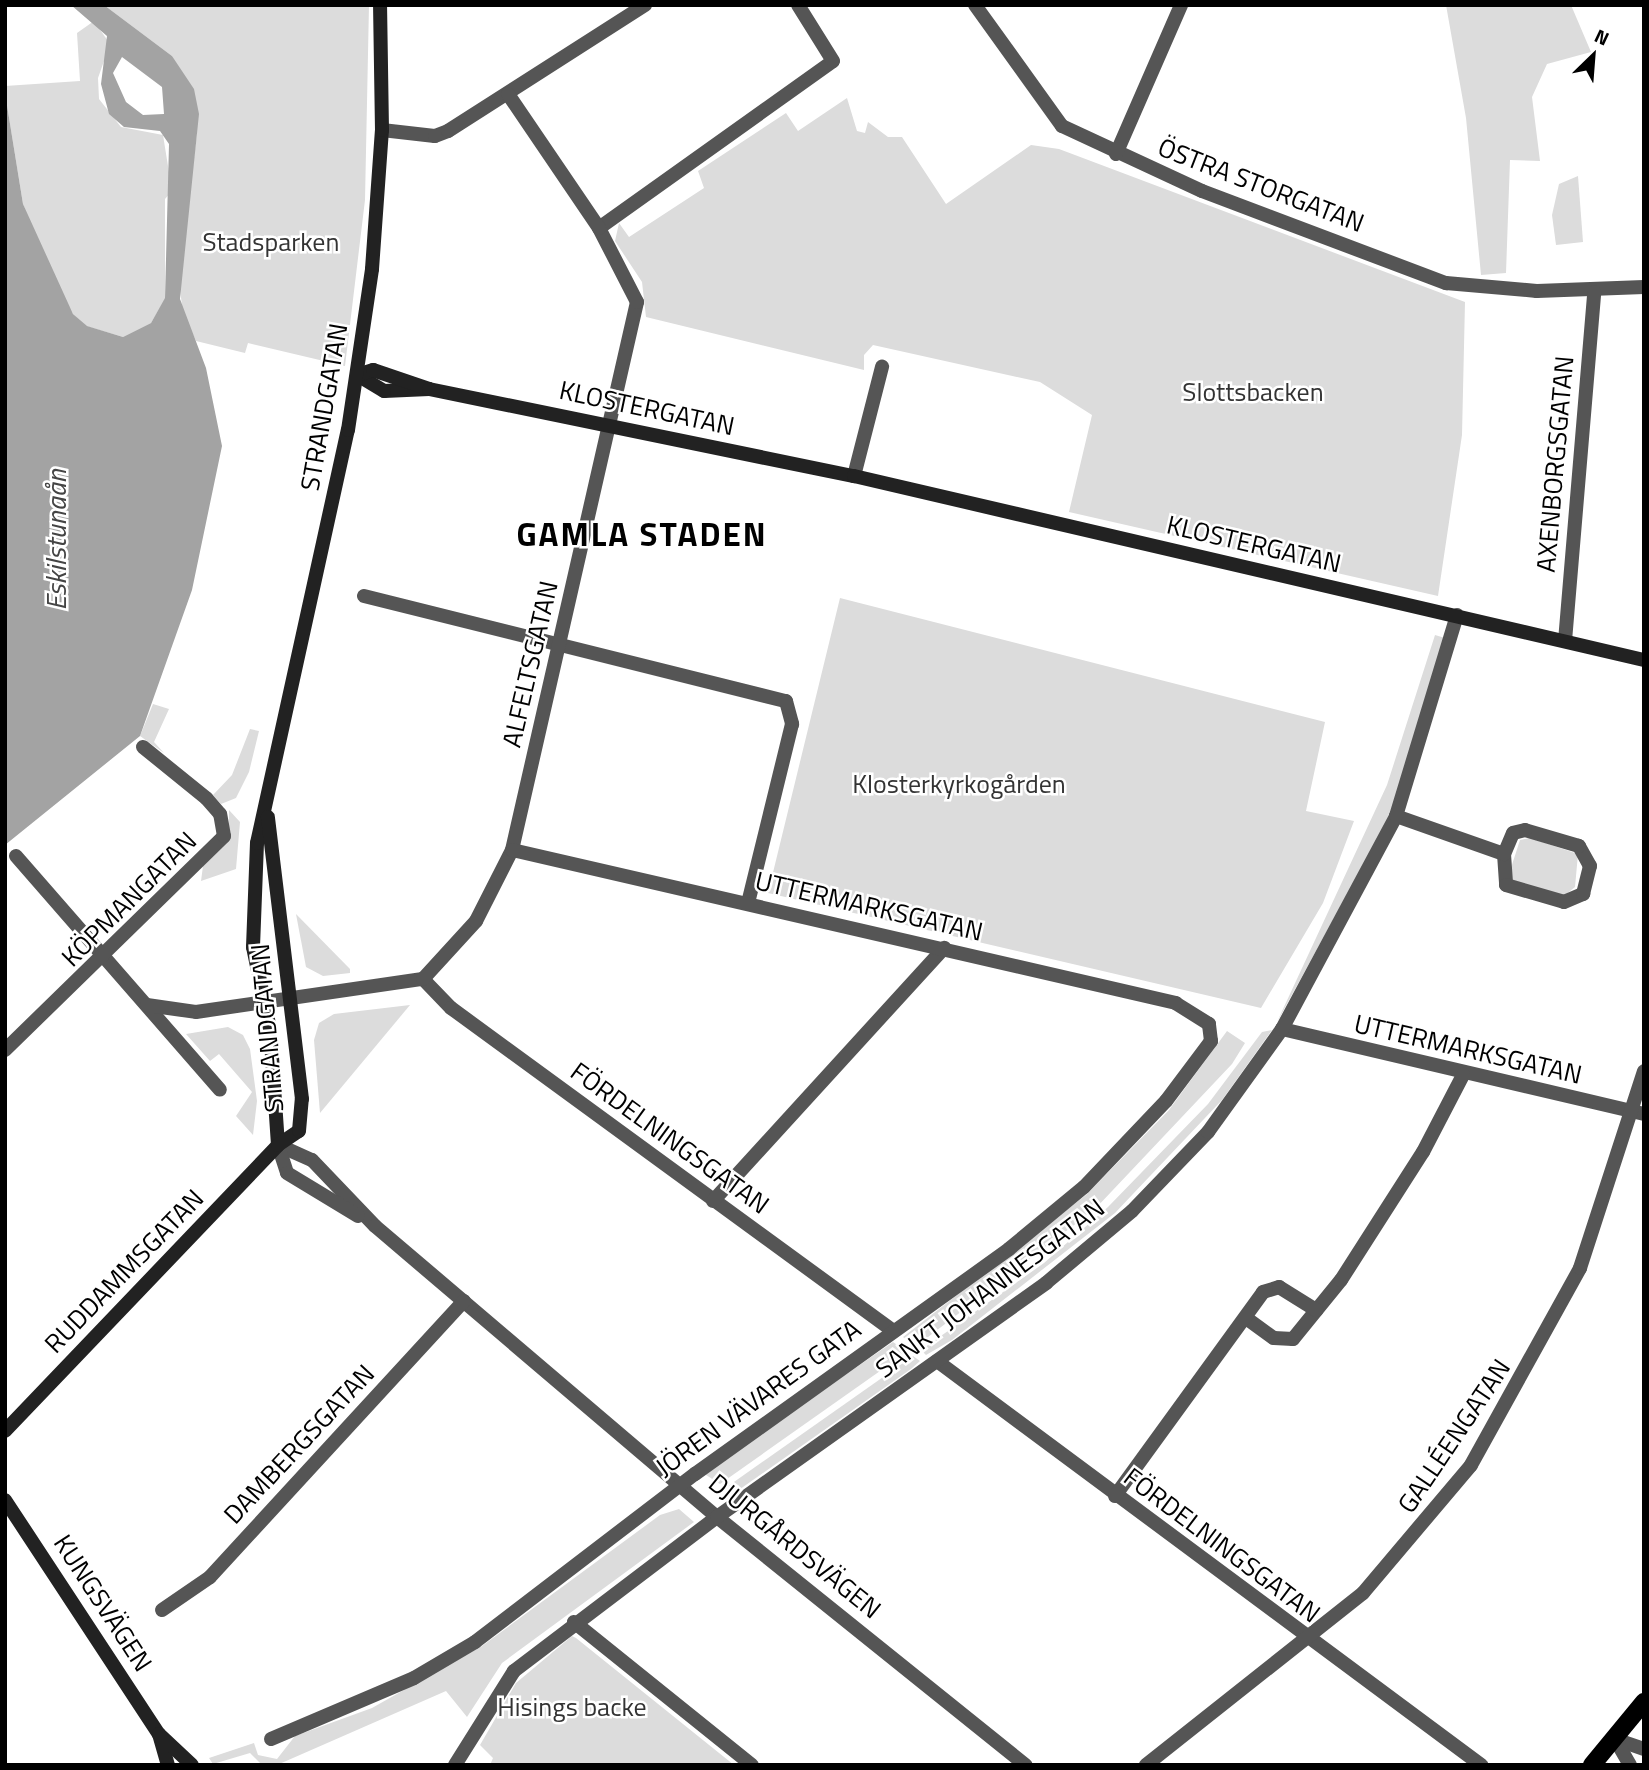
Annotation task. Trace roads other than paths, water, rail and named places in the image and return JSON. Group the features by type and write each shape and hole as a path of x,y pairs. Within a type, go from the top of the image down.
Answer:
{"main road":[{"path":"1592,1765 1644,1702"}],"street":[{"name":"STRANDGATAN","path":"267,811 291,1000 302,1115 299,1131 278,1145 265,1004 253,947 253,891 267,811 357,375 382,130 380,5"},
{"path":"382,130 435,136 508,93 645,5"},
{"path":"599,228 833,61 798,5"},
{"name":"ÖSTRA STORGATAN","path":"975,5 1050,115 1116,154 1446,283 1594,292 1644,287"},
{"path":"1116,154 1181,5"},
{"name":"ALFELTSGATAN","path":"423,979 476,921 512,850 637,302 599,228 508,93"},
{"name":"AXENBORGSGATAN","path":"1565,641 1594,292"},
{"path":"854,476 882,366"},
{"name":"KLOSTERGATAN","path":"357,375 384,391 429,389 854,476 1644,660"},
{"path":"364,596 786,701 792,724 748,903"},
{"name":"SANKT JOHANNESGATAN","path":"455,1765 514,1671 574,1622 717,1517 937,1361 1132,1211 1208,1132 1282,1029 1396,816 1457,615"},
{"name":"KÖPMANGATAN","path":"5,1051 105,959 224,836 220,814 206,798 143,747"},
{"path":"1396,816 1504,854"},
{"path":"1525,830 1580,846 1590,866 1583,894 1564,902 1506,885 1504,854 1513,833 1525,830"},
{"name":"UTTERMARKSGATAN","path":"512,850 1176,1003 1209,1024"},
{"path":"16,856 220,1090"},
{"path":"713,1200 944,948"},
{"path":"146,1005 180,1013 265,1004 423,979"},
{"name":"FÖRDELNINGSGATAN","path":"423,979 451,1008 892,1331"},
{"name":"JÖREN VÄVARES GATA","path":"271,1739 414,1678 475,1642 681,1484 1084,1187 1206,1054 1209,1024"},
{"name":"UTTERMARKSGATAN","path":"1282,1029 1463,1075 1637,1113"},
{"name":"GALLÉENGATAN","path":"1146,1765 1363,1593 1471,1465 1580,1268 1637,1113 1644,1070"},
{"path":"1246,1318 1284,1342 1316,1310 1423,1152 1463,1075"},
{"name":"DJURGÅRDSVÄGEN","path":"278,1145 287,1173 374,1226"},
{"name":"DJURGÅRDSVÄGEN","path":"278,1145 312,1160 374,1226 717,1517 1026,1765"},
{"name":"RUDDAMMSGATAN","path":"5,1431 278,1145"},
{"path":"1115,1496 1269,1287 1316,1310"},
{"name":"DAMBERGSGATAN","path":"162,1610 210,1577 464,1301"},
{"name":"FÖRDELNINGSGATAN","path":"937,1361 1115,1496 1481,1765"},
{"name":"KUNGSVÄGEN","path":"5,1500 159,1734 192,1765"},
{"path":"574,1622 752,1765"},
{"name":"KUNGSVÄGEN","path":"159,1734 168,1765"},
{"path":"1615,1739 1644,1749"},
{"path":"1615,1739 1630,1765"}],"water":[{"name":"Eskilstunaån","path":"71,5 104,5 172,56 194,89 199,114 180,299 206,368 222,446 192,590 140,736 5,845 5,93 23,204 73,314 87,326 123,337 151,323 165,298 169,144 160,131 124,127 109,114 101,84 107,36","holes":["122,57 162,87 164,114 143,115 126,102 113,73"]}],"district":[{"name":"GAMLA STADEN","path":"642,535"}],"park label":[{"name":"Stadsparken","path":"271,242"},
{"name":"Slottsbacken","path":"1253,392"},
{"name":"Klosterkyrkogården","path":"959,784"},
{"name":"Hisings backe","path":"572,1707"}]}
